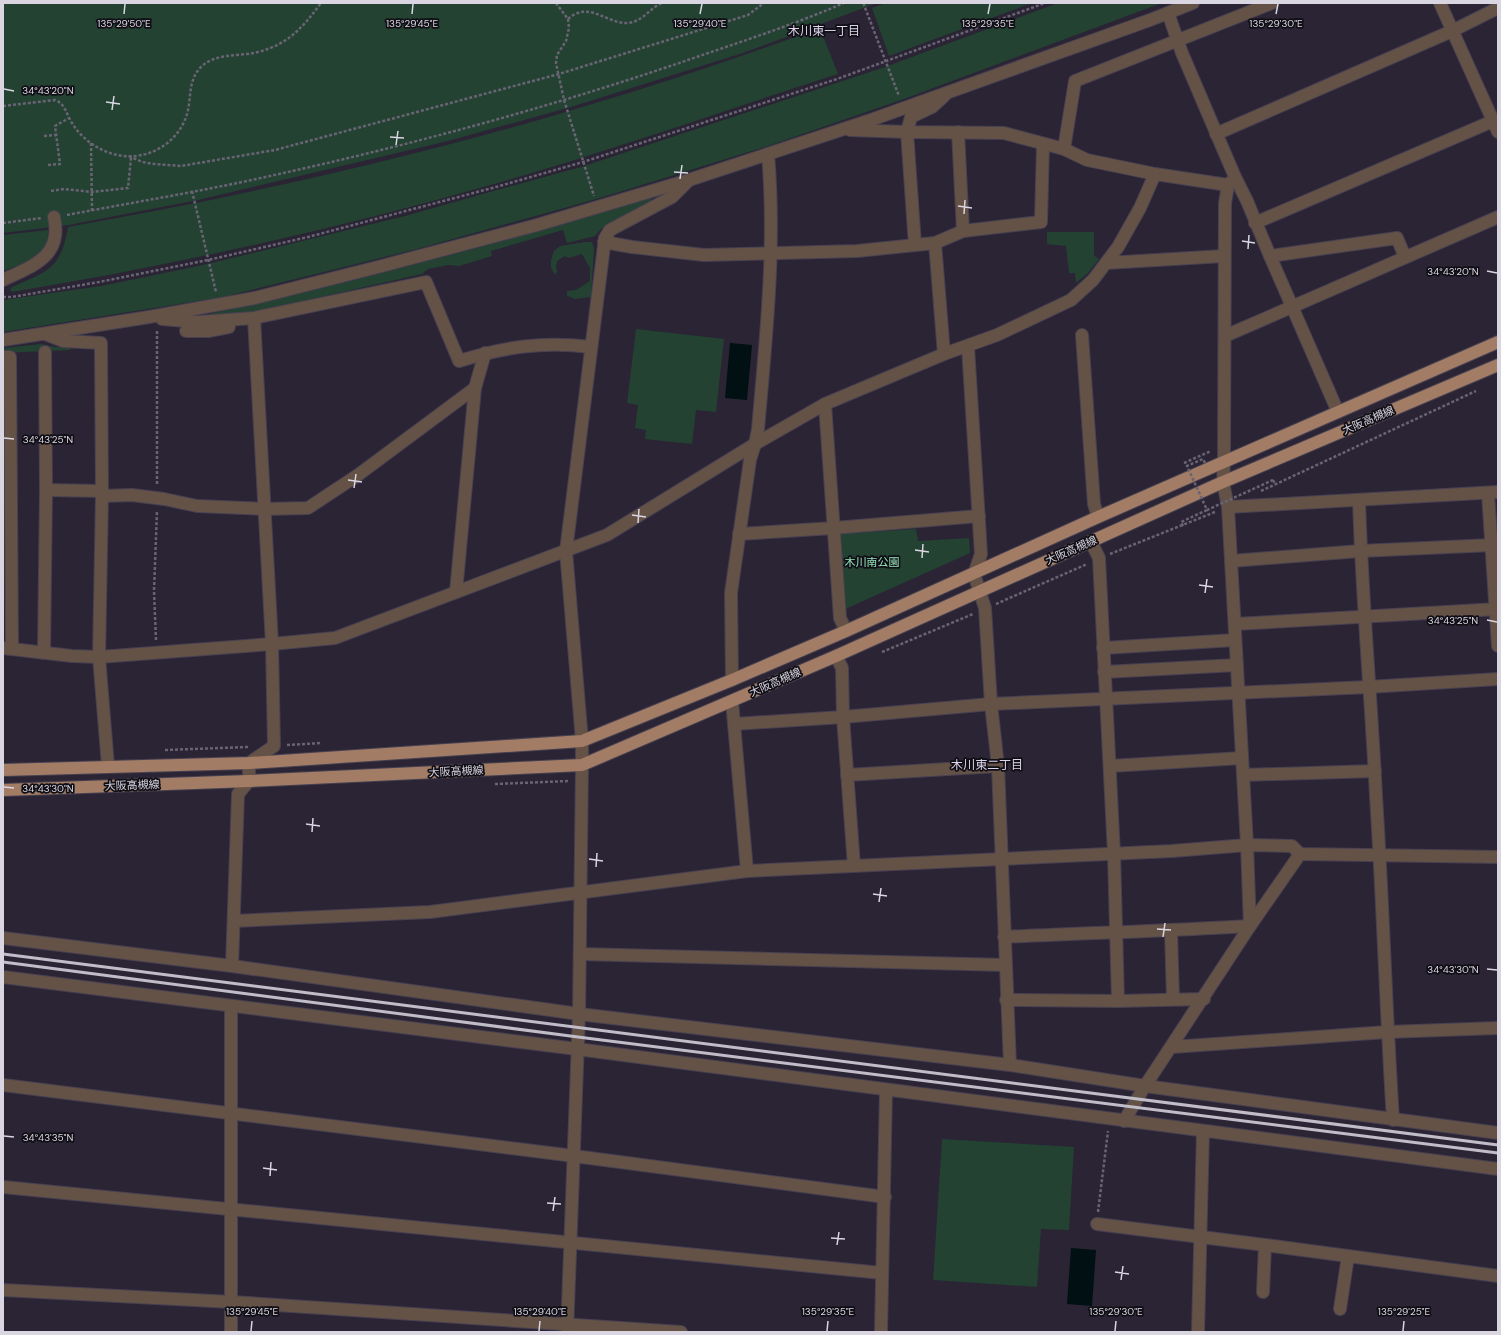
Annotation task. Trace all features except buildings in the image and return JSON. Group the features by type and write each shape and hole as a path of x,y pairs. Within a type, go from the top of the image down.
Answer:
{"main road":[{"name":"大阪高槻線","path":"3,770 249,763 582,741 732,680 846,631 1098,517 1498,342"},
{"name":"大阪高槻線","path":"3,790 582,765 836,656 966,596 1091,542 1223,482 1498,365"}],"street":[{"path":"3,340 149,317 255,298 378,267 598,207 689,180 842,130 1193,3"},
{"path":"1064,149 1075,81 1272,3"},
{"path":"1256,223 1497,129 1440,3"},
{"path":"1216,134 1452,31 1498,8"},
{"path":"1168,13 1216,134 1231,181 1247,201 1338,412"},
{"path":"915,245 907,132 911,117 932,107 948,92"},
{"path":"842,130 1004,133 1064,149 1087,160 1155,174 1231,181"},
{"path":"958,132 963,231"},
{"path":"604,242 632,247 704,255 857,251 935,243 963,231 1041,222 1043,144"},
{"path":"732,680 731,593 750,460 756,444 767,329 770,254 770,176 768,154"},
{"path":"3,357 10,357 8,649 99,657 336,638 607,535 756,444 825,404 944,354 968,347 1071,300 1093,280 1118,247 1140,208 1155,174"},
{"path":"567,1328 579,1014 582,741 566,551 604,242 610,230 672,197 689,180"},
{"path":"1231,181 1225,203 1223,482 1228,507 1247,845 1250,926"},
{"path":"3,280 39,263 46,256 52,247 55,236 56,226 54,217"},
{"path":"1225,336 1498,217"},
{"path":"1270,256 1397,238 1405,257"},
{"path":"935,243 944,354"},
{"path":"1106,263 1224,256"},
{"path":"186,331 208,331 228,327 254,318 426,282 459,361 485,353 537,344 573,344 591,347"},
{"path":"149,317 198,322 254,318"},
{"path":"232,966 238,794 249,780 249,763 274,746 272,644 254,318"},
{"path":"44,334 63,341 101,343 102,493 99,657 108,766"},
{"path":"1082,335 1094,504 1098,517"},
{"path":"968,347 981,554 974,574 985,608 998,766 1006,1000 1010,1065"},
{"path":"44,653 46,490 45,352"},
{"path":"456,592 475,388 485,353"},
{"path":"46,490 132,495 164,499 197,506 265,509 308,508 358,475 475,388"},
{"path":"825,404 840,618 846,631"},
{"path":"1228,507 1493,492 1492,545 1498,646"},
{"path":"1358,500 1368,687 1380,855 1387,1032 1393,1120"},
{"path":"739,534 978,516"},
{"path":"1091,542 1099,558 1102,648 1114,854 1118,1001"},
{"path":"1231,561 1360,551 1492,545"},
{"path":"1234,624 1497,609"},
{"path":"1102,648 1235,640"},
{"path":"836,656 842,668 847,775 854,866"},
{"path":"1104,672 1237,665"},
{"path":"734,724 844,717 992,704 1106,700 1498,679"},
{"path":"732,701 747,871"},
{"path":"1110,766 1242,758"},
{"path":"847,775 998,766"},
{"path":"1243,775 1375,771"},
{"path":"234,921 430,912 581,891 747,871 1172,851 1247,845 1292,846 1300,854 1498,857"},
{"path":"1124,1121 1145,1086 1204,999 1250,926 1300,854"},
{"path":"1004,937 1116,931 1172,931 1250,926"},
{"path":"1172,931 1173,999"},
{"path":"3,938 232,966 579,1014 1010,1065 1145,1086 1498,1133"},
{"path":"580,954 1005,965"},
{"path":"3,977 577,1049 1498,1169"},
{"path":"1006,1000 1118,1001 1204,999"},
{"path":"231,1006 231,1332"},
{"path":"1172,1047 1387,1032 1498,1028"},
{"path":"3,1085 574,1156 885,1197"},
{"path":"881,1332 885,1197 886,1090"},
{"path":"1198,1332 1203,1130"},
{"path":"3,1187 882,1273"},
{"path":"1097,1224 1498,1276"},
{"path":"1263,1292 1266,1245"},
{"path":"1340,1309 1348,1256"},
{"path":"3,1290 232,1302 567,1328 681,1332"}],"path":[{"path":"130,157 142,155 155,150 167,143 176,134 186,116 194,77 205,63 222,56 249,54 268,49 278,44 302,27 321,3"},
{"path":"556,3 568,19 569,28 568,37 558,51 556,59 564,100 598,207"},
{"path":"568,19 578,12 590,10 600,12 618,21 630,22 638,20 650,9 662,3"},
{"path":"3,106 55,100 60,101 76,130 91,143 109,153 130,157 142,162 160,166 181,166 275,150 559,74 748,15 764,3"},
{"path":"830,3 832,8"},
{"path":"3,223 92,211 268,176 394,147 564,100 680,63 844,3"},
{"path":"3,297 99,282 208,260 308,237 583,162 886,62 1045,3"},
{"path":"864,4 903,108"},
{"path":"48,165 60,164 55,126 69,118"},
{"path":"44,136 56,135"},
{"path":"91,143 92,211"},
{"path":"51,191 64,189 92,192 128,188 130,157"},
{"path":"192,191 219,304"},
{"path":"1178,466 1212,451 1224,448"},
{"path":"1205,463 1203,459 1187,466 1207,510"},
{"path":"1183,526 1181,522 1207,510 1273,480 1275,484"},
{"path":"274,746 326,743"},
{"path":"162,751 250,747"},
{"path":"1097,1224 1110,1119"}],"green space":[{"path":"3,3 877,3 743,53 571,107 448,141 198,200 69,225 3,233"},
{"path":"886,3 1032,3 889,56 872,8"},
{"path":"1058,3 1162,3 904,99 765,147 600,198 417,249 223,297 3,332 3,300 101,286 203,265 405,216 581,167 882,68"},
{"path":"820,28 838,74 623,144 494,184 315,231 134,270 12,292 10,290 12,287 35,277 51,267 61,252 68,227 261,189 388,160 450,144 575,109 698,71"},
{"path":"651,198 652,201 601,229 595,236 567,243 563,230 491,251 492,256 459,266 448,265 428,269 422,274 255,312 209,315 431,260"},
{"path":"48,230 45,246 40,252 27,262 3,271 3,235"},
{"path":"1047,232 1094,232 1094,255 1099,259 1088,273 1076,283 1075,273 1069,273 1066,246 1047,244"},
{"path":"592,242 594,249 591,297 575,299 567,296 567,291 576,290 590,281 590,268 582,254 569,258 565,256 557,261 557,272 555,275 551,268 551,260 554,251 560,246"},
{"path":"636,329 724,339 716,412 696,410 692,444 645,439 646,430 635,428 638,405 627,403"},
{"path":"41,344 55,347 69,347 70,350 3,353 3,348"},
{"name":"木川南公園","path":"916,529 918,541 969,538 970,553 843,610 838,534"},
{"path":"942,1139 1074,1147 1069,1230 1041,1229 1037,1287 933,1280"}],"shaded area":[{"path":"730,343 752,345 747,400 725,398"},
{"path":"1071,1248 1096,1250 1092,1306 1067,1304"}],"railway":[{"path":"3,954 1498,1145"},
{"path":"3,962 578,1037 1498,1153"}],"district":[{"name":"木川東一丁目","path":"824,31"},
{"name":"木川東二丁目","path":"987,765"}]}
